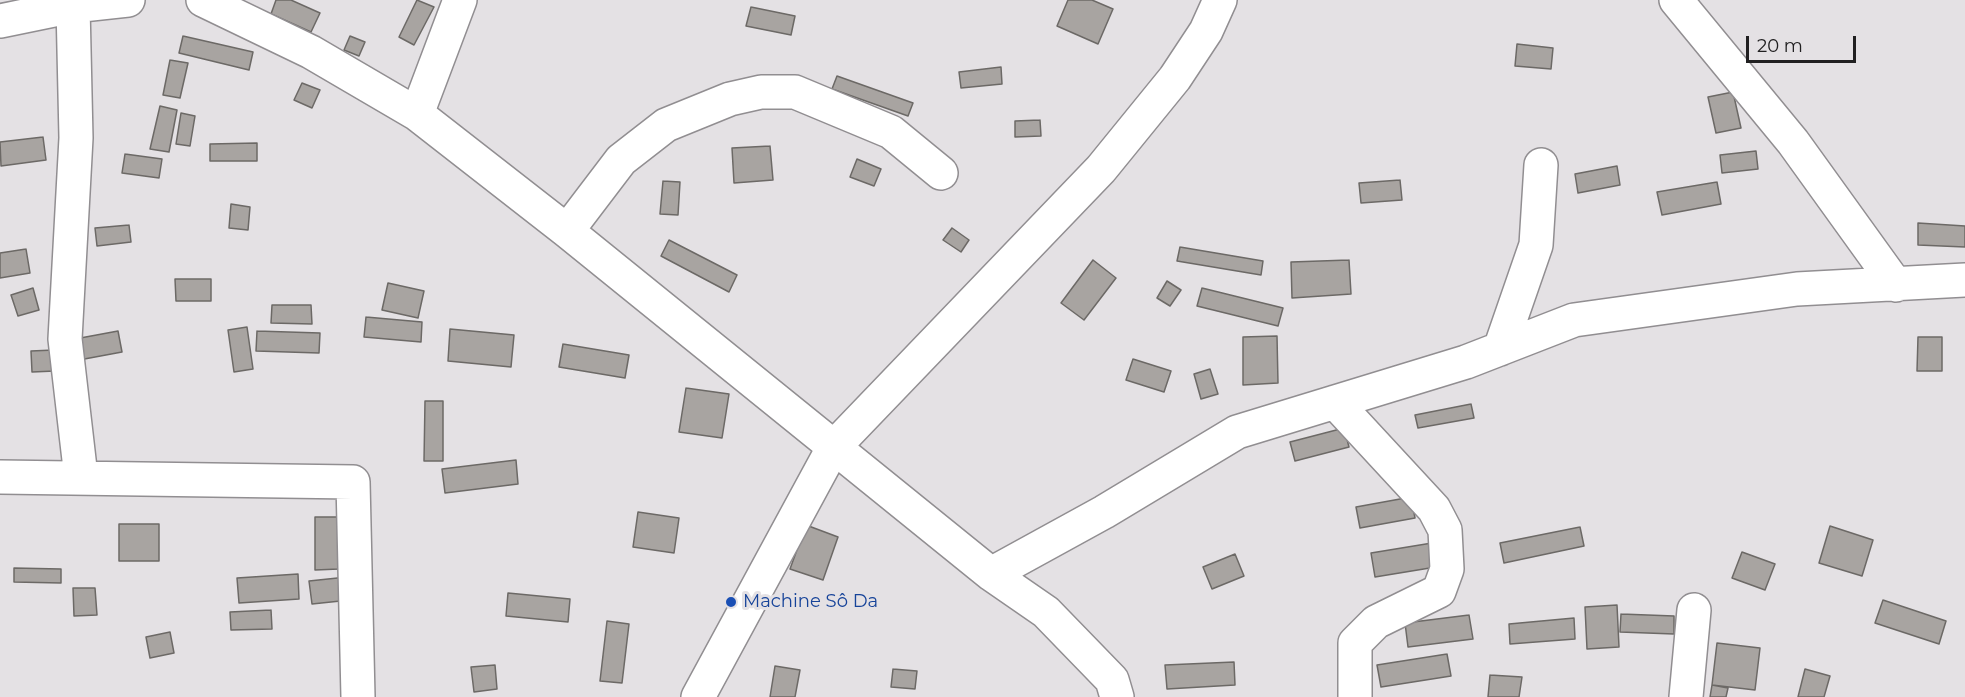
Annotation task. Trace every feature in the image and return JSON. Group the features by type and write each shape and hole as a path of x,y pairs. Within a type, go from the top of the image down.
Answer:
{"street":[{"path":"0,21 73,6 128,0"},
{"path":"203,0 311,52 417,114 567,231 991,574 1046,612 1112,680 1117,697"},
{"path":"417,114 460,0"},
{"path":"698,697 833,448 1101,169 1175,78 1206,31 1220,0"},
{"path":"1676,0 1793,142 1896,285"},
{"path":"73,6 76,138 65,339 81,477"},
{"path":"567,231 621,160 666,125 730,99 760,92 795,92 891,132 941,173"},
{"path":"1500,349 1536,245 1540,165"},
{"path":"991,574 1104,512 1237,432 1466,362 1574,320 1797,289 1965,280"},
{"path":"1335,402 1434,509 1445,530 1447,569 1439,591 1376,622 1355,643 1355,697"},
{"path":"0,477 353,482 358,697"},
{"path":"1686,697 1694,610"}],"building":[{"path":"276,0 291,0 320,13 311,32 271,14"},
{"path":"417,0 434,7 414,45 399,37"},
{"path":"1068,0 1092,0 1113,9 1098,44 1057,26"},
{"path":"751,7 795,16 791,35 746,26"},
{"path":"183,36 253,52 249,70 179,53"},
{"path":"350,36 365,42 359,56 344,50"},
{"path":"1517,44 1553,48 1551,69 1515,66"},
{"path":"170,60 188,63 180,98 163,95"},
{"path":"1001,67 1002,84 961,88 959,72"},
{"path":"837,76 913,103 908,116 832,89"},
{"path":"302,83 320,90 312,108 294,100"},
{"path":"1733,92 1741,128 1716,133 1708,97"},
{"path":"160,106 177,110 169,152 150,149"},
{"path":"181,113 195,116 190,146 176,144"},
{"path":"1040,120 1041,136 1015,137 1015,121"},
{"path":"43,137 46,160 1,166 0,142"},
{"path":"257,143 257,161 210,161 210,144"},
{"path":"770,146 773,180 734,183 732,148"},
{"path":"1756,151 1758,169 1722,173 1720,155"},
{"path":"125,154 162,159 159,178 122,173"},
{"path":"857,159 881,169 874,186 850,177"},
{"path":"1617,166 1620,185 1578,193 1575,174"},
{"path":"1400,180 1402,200 1361,203 1359,183"},
{"path":"663,181 680,182 678,215 660,214"},
{"path":"1717,182 1721,204 1662,215 1657,192"},
{"path":"231,204 250,207 248,230 229,228"},
{"path":"1918,223 1965,226 1965,247 1918,245"},
{"path":"129,225 131,242 97,246 95,228"},
{"path":"952,228 969,240 961,252 943,240"},
{"path":"669,240 737,275 729,292 661,256"},
{"path":"1180,247 1263,261 1261,275 1177,261"},
{"path":"26,249 30,273 0,278 0,253"},
{"path":"1093,260 1116,278 1084,320 1061,303"},
{"path":"1349,260 1351,294 1292,298 1291,262"},
{"path":"175,279 211,279 211,301 176,301"},
{"path":"1167,281 1181,290 1170,306 1157,298"},
{"path":"388,283 424,291 418,318 382,310"},
{"path":"33,288 39,310 18,316 11,295"},
{"path":"1202,288 1283,308 1278,326 1197,306"},
{"path":"272,305 311,305 312,324 271,323"},
{"path":"366,317 422,322 421,342 364,337"},
{"path":"247,327 253,369 234,372 228,330"},
{"path":"450,329 514,335 511,367 448,361"},
{"path":"118,331 122,352 79,360 75,339"},
{"path":"257,331 320,333 319,353 256,351"},
{"path":"1277,336 1278,383 1243,385 1243,337"},
{"path":"1918,337 1942,337 1942,371 1917,371"},
{"path":"563,344 629,355 625,378 559,367"},
{"path":"54,350 55,371 32,372 31,351"},
{"path":"1133,359 1171,371 1164,392 1126,380"},
{"path":"1210,369 1218,394 1201,399 1194,374"},
{"path":"686,388 729,394 722,438 679,432"},
{"path":"425,401 443,401 443,461 424,461"},
{"path":"1471,404 1474,418 1418,428 1415,415"},
{"path":"1344,428 1349,447 1295,461 1290,442"},
{"path":"516,460 518,484 445,493 442,469"},
{"path":"1411,497 1415,518 1360,528 1356,507"},
{"path":"638,512 679,518 674,553 633,547"},
{"path":"315,517 339,517 339,569 315,570"},
{"path":"119,524 159,524 159,561 119,561"},
{"path":"806,525 838,537 823,580 790,569"},
{"path":"1830,526 1873,540 1862,576 1819,563"},
{"path":"1580,527 1584,546 1504,563 1500,543"},
{"path":"1432,543 1436,567 1375,577 1371,553"},
{"path":"1742,552 1775,564 1765,590 1732,578"},
{"path":"1235,554 1244,576 1212,589 1203,567"},
{"path":"14,568 61,569 61,583 14,582"},
{"path":"298,574 299,599 239,603 237,578"},
{"path":"347,577 350,600 312,604 309,581"},
{"path":"73,588 95,588 97,615 74,616"},
{"path":"508,593 570,599 568,622 506,616"},
{"path":"1883,600 1946,621 1939,644 1875,623"},
{"path":"1617,605 1619,647 1587,649 1585,607"},
{"path":"271,610 272,629 231,630 230,612"},
{"path":"1621,614 1674,616 1674,634 1620,632"},
{"path":"1469,615 1473,639 1408,647 1405,623"},
{"path":"1574,618 1575,639 1510,644 1509,624"},
{"path":"607,621 629,624 622,683 600,681"},
{"path":"170,632 174,653 150,658 146,637"},
{"path":"1717,643 1760,648 1755,690 1712,685"},
{"path":"1447,654 1451,676 1381,687 1377,665"},
{"path":"1234,662 1235,685 1167,689 1165,665"},
{"path":"495,665 497,689 474,692 471,667"},
{"path":"775,666 800,670 795,697 770,697"},
{"path":"893,669 917,671 915,689 891,687"},
{"path":"1805,669 1830,676 1824,697 1798,697"},
{"path":"1490,675 1522,677 1519,697 1488,697"},
{"path":"1712,685 1728,688 1726,697 1710,697"}],"place":[{"name":"Machine Sô Da","path":"731,602"}]}
